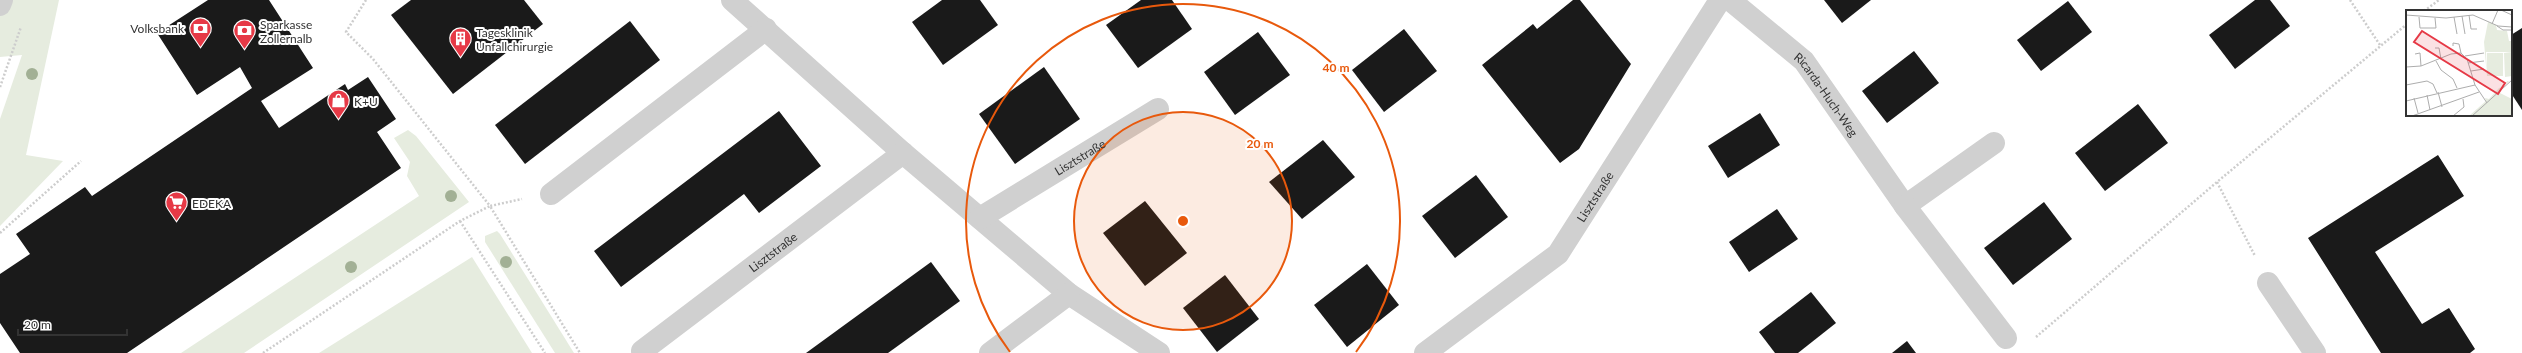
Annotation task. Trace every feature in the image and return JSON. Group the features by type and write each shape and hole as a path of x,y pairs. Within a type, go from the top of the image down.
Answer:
{"street":[{"path":"0,5 2,0"},
{"path":"732,0 903,153 1069,294 1159,353"},
{"name":"Lisztstraße","path":"1425,353 1558,254 1720,0"},
{"name":"Ricarda-Huch-Weg","path":"1730,0 1804,61 1905,206 2006,338"},
{"path":"552,194 766,29"},
{"name":"Lisztstraße","path":"980,218 1158,109"},
{"path":"1905,206 1994,143"},
{"name":"Lisztstraße","path":"642,351 903,153"},
{"path":"2268,283 2314,353"},
{"path":"990,353 1069,294"}],"path":[{"path":"366,0 346,32 373,59 490,206 580,353"},
{"path":"2350,0 2380,45"},
{"path":"2425,10 2439,0"},
{"path":"0,87 23,22"},
{"path":"2030,343 2217,182 2406,25"},
{"path":"0,233 81,161"},
{"path":"2217,182 2268,283"},
{"path":"263,353 460,220 490,206 552,194"},
{"path":"460,220 545,353"}],"shaded area":[{"path":"0,0 59,0 26,155 63,161 0,226 0,119 22,55 0,57"},
{"path":"408,130 416,136 469,202 244,353 181,353 419,196 407,176 410,162 394,138"},
{"path":"497,231 574,353 555,353 485,242 485,236"},
{"path":"472,257 532,353 319,353"}],"building":[{"name":"EDEKA","path":"208,0 269,0 313,68 261,101 279,128 345,84 348,90 368,77 396,119 377,132 401,168 127,353 20,353 0,323 0,274 30,254 16,234 85,187 92,196 252,88 240,67 197,95 157,33"},
{"name":"Tagesklinik Unfallchirurgie","path":"411,0 524,0 543,24 453,94 391,15"},
{"path":"942,0 980,0 998,25 943,65 912,22"},
{"path":"1141,0 1172,0 1192,29 1138,68 1106,25"},
{"path":"1573,0 1580,0 1631,64 1579,149 1560,163 1482,65 1533,24 1537,29"},
{"path":"1824,0 1871,0 1842,23"},
{"path":"2255,0 2270,0 2290,26 2235,69 2209,35"},
{"path":"2068,1 2092,32 2041,71 2017,40"},
{"path":"630,21 660,60 525,164 495,125"},
{"path":"2522,28 2522,110 2512,95 2512,34"},
{"path":"1404,29 1437,71 1384,112 1352,70"},
{"path":"1258,32 1290,75 1235,115 1204,72"},
{"path":"1914,51 1939,83 1887,123 1862,91"},
{"path":"1044,67 1080,119 1015,164 979,114"},
{"path":"2138,104 2168,143 2105,191 2075,153"},
{"path":"779,111 821,166 759,213 744,194 621,287 594,251"},
{"path":"1760,113 1780,145 1728,178 1708,146"},
{"path":"1323,140 1355,177 1302,219 1269,182"},
{"path":"2438,155 2464,196 2375,252 2422,324 2449,308 2475,349 2470,353 2381,353 2308,238"},
{"path":"1476,175 1508,217 1455,258 1422,216"},
{"path":"1145,201 1187,253 1145,286 1103,233"},
{"path":"2044,202 2072,239 2013,285 1984,248"},
{"path":"1777,209 1798,239 1749,272 1729,242"},
{"path":"931,262 960,301 888,353 806,353"},
{"path":"1367,264 1399,305 1347,347 1314,305"},
{"path":"1225,275 1259,319 1217,352 1183,308"},
{"path":"1811,292 1836,323 1798,353 1775,353 1759,332"},
{"path":"1907,341 1916,353 1892,353"}],"place":[{"name":"Volksbank","path":"200,48"},
{"name":"Sparkasse Zollernalb","path":"244,50"},
{"name":"Tagesklinik Unfallchirurgie","path":"461,58"},
{"name":"K+U","path":"338,120"},
{"name":"EDEKA","path":"176,222"}]}
